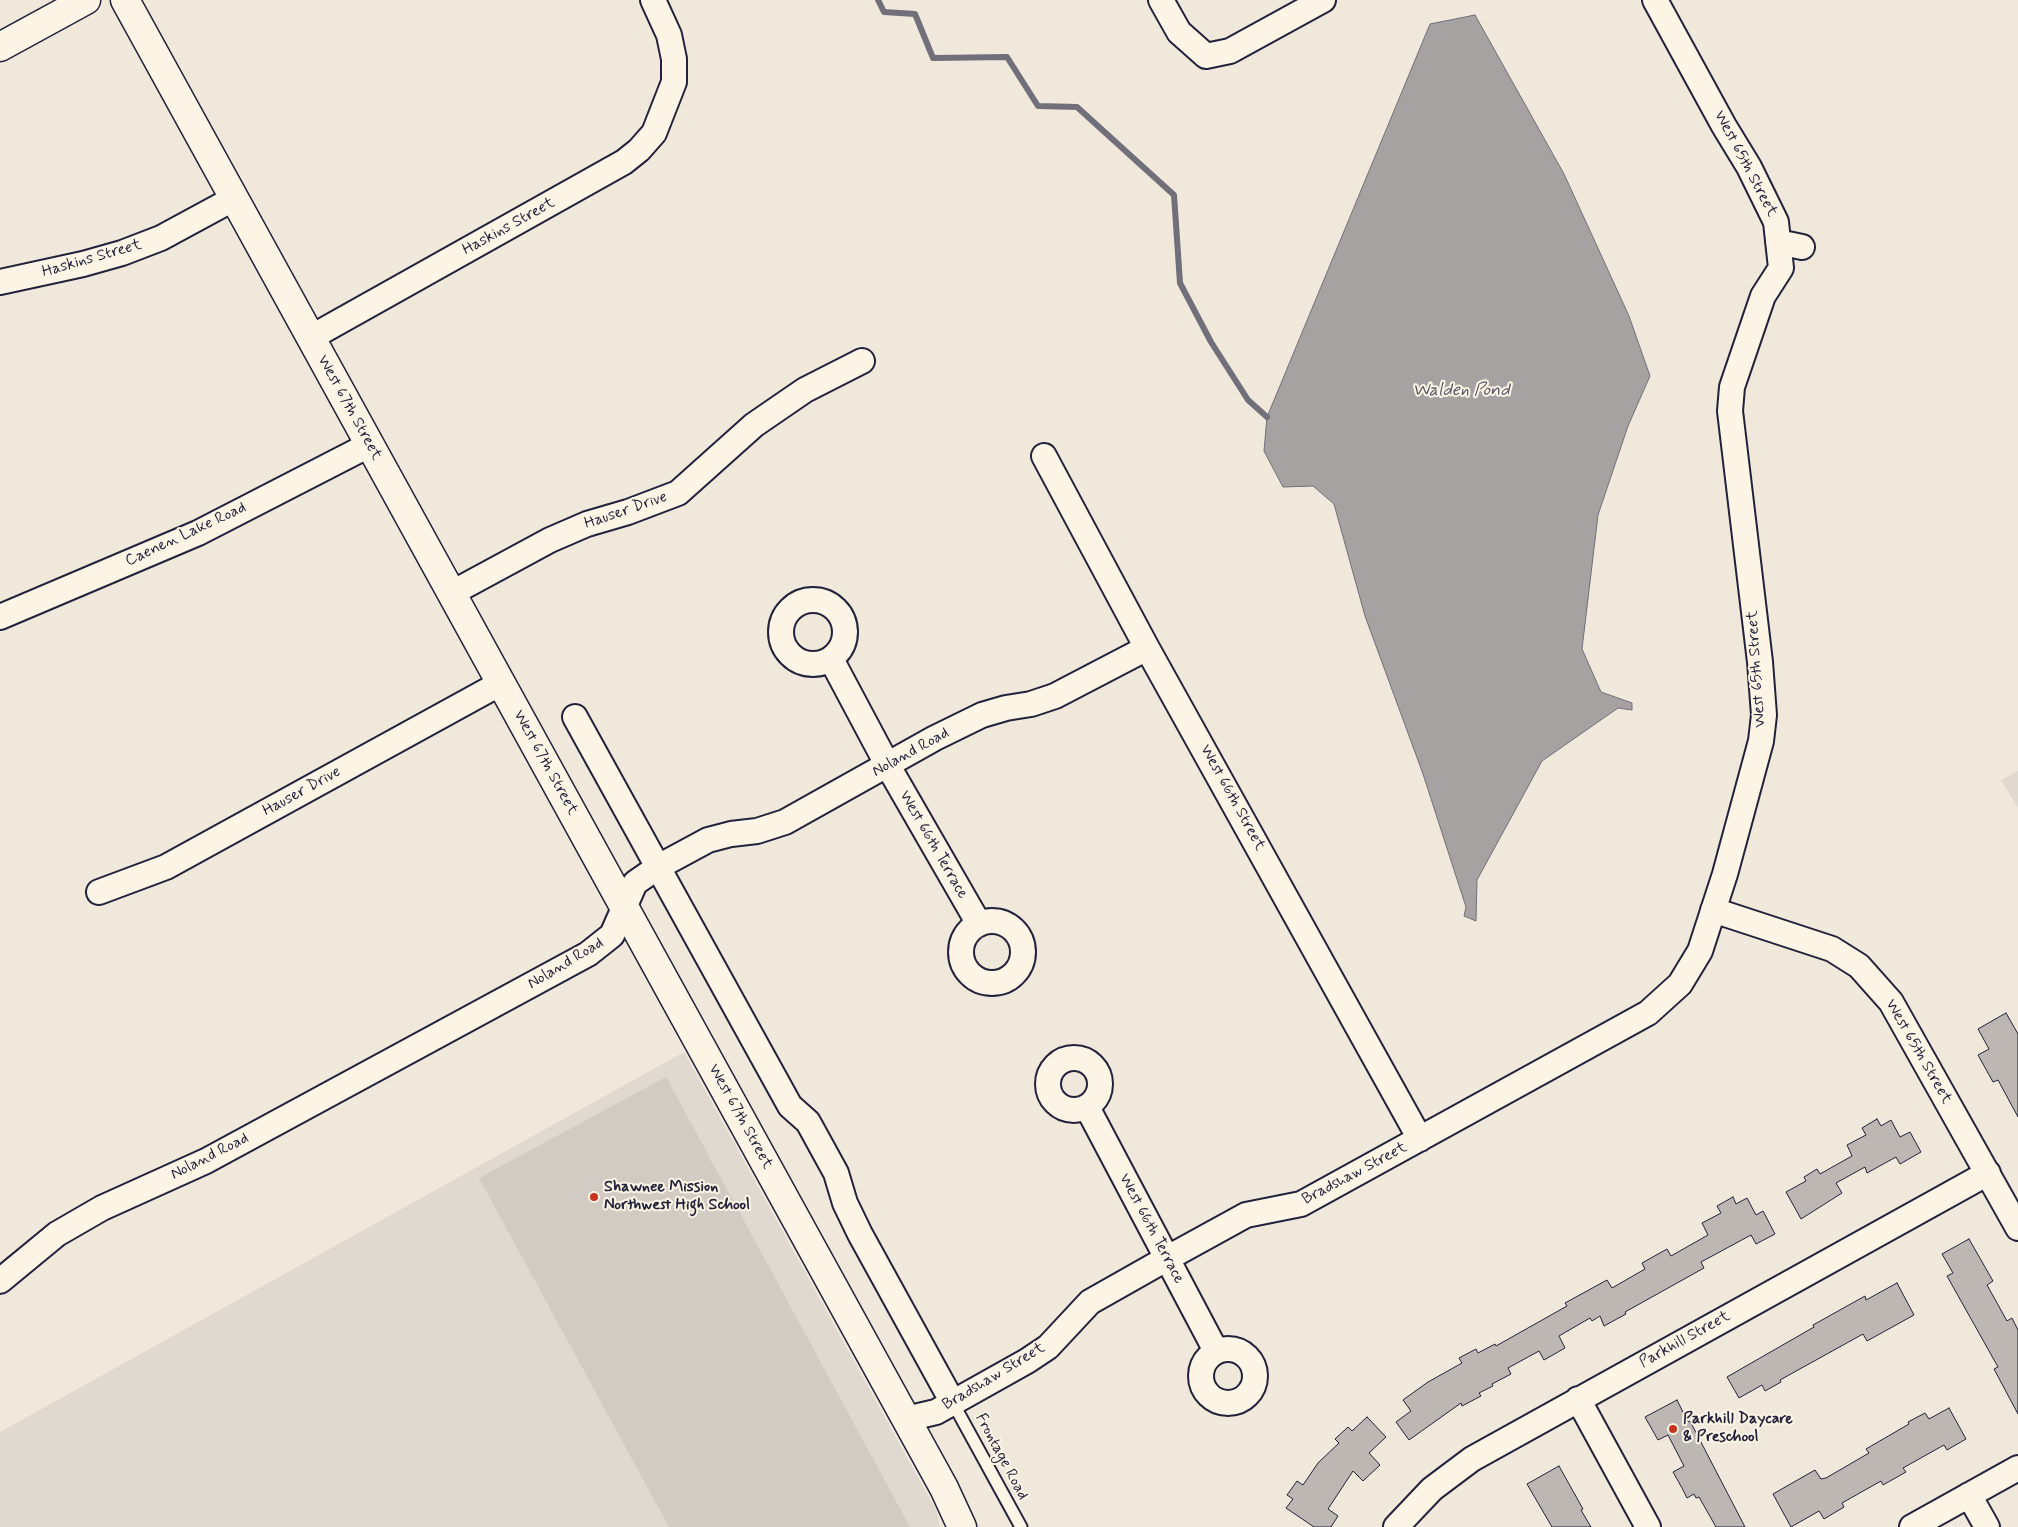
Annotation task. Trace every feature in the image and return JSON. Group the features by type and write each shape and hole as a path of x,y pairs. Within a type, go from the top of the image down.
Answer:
{"street":[{"path":"0,47 86,0"},
{"name":"West 67th Street","path":"125,0 944,1488 962,1527"},
{"name":"Haskins Street","path":"310,338 624,162 639,150 654,133 674,82 674,60 669,35 653,0"},
{"path":"1161,0 1179,32 1206,56 1230,51 1323,0"},
{"name":"West 65th Street","path":"1655,0 1724,126 1749,167 1776,222 1780,268 1763,296 1732,387 1733,443 1760,662 1764,715 1761,741 1713,910 1832,949 1859,966 1891,1002 2018,1228"},
{"name":"Haskins Street","path":"0,282 83,264 122,253 161,238 233,198"},
{"path":"1778,242 1802,247"},
{"name":"Hauser Drive","path":"452,593 550,540 587,524 628,512 678,493 754,425 805,390 862,361"},
{"name":"Caenen Lake Road","path":"0,617 198,533 369,445"},
{"name":"West 66th Street","path":"1044,456 1147,648 1420,1139"},
{"name":"Noland Road","path":"0,1281 57,1234 102,1208 206,1162 588,954 612,935 635,883 658,866 708,840 731,834 757,831 785,822 888,766 934,738 982,715 1006,708 1031,704 1055,696 1147,648"},
{"name":"West 66th Terrace","path":"831,659 888,766 979,924"},
{"name":"Hauser Drive","path":"100,892 166,867 500,684"},
{"path":"574,718 790,1106 808,1122 836,1173 844,1203 953,1403"},
{"name":"Bradshaw Street","path":"906,1419 936,1412 1027,1361 1048,1347 1090,1302 1246,1214 1301,1204 1648,1012 1680,984 1700,951 1713,910"},
{"name":"West 66th Terrace","path":"1087,1107 1216,1351"},
{"name":"Parkhill Street","path":"1396,1527 1432,1489 1472,1458 1988,1173"},
{"path":"1578,1399 1648,1527"},
{"path":"1912,1527 2018,1468"},
{"path":"1969,1495 1987,1527"}],"lane":[{"name":"Frontage Road","path":"953,1403 1021,1527"}],"shaded area":[{"path":"2018,771 2018,808 2001,780"},
{"name":"Shawnee Mission Northwest High School","path":"684,1052 937,1512 940,1527 0,1527 0,1432"},
{"path":"666,1077 910,1527 669,1527 479,1178"}],"water":[{"name":"Walden Pond","path":"1475,15 1564,174 1629,316 1650,376 1628,426 1598,515 1582,649 1601,692 1632,703 1632,710 1618,708 1542,761 1477,880 1476,921 1464,916 1466,907 1423,774 1365,616 1334,504 1313,486 1283,487 1264,451 1267,417 1430,24"}],"building":[{"path":"2006,1013 2018,1034 2018,1117 1998,1080 1993,1082 1978,1055 1989,1049 1978,1029"},
{"path":"1877,1119 1881,1126 1891,1120 1900,1137 1910,1132 1921,1152 1900,1164 1896,1157 1867,1173 1865,1167 1836,1183 1842,1193 1801,1219 1786,1192 1806,1181 1804,1177 1817,1169 1820,1174 1852,1156 1847,1145 1866,1135 1862,1128"},
{"path":"1733,1197 1736,1204 1747,1198 1756,1215 1763,1211 1775,1234 1756,1244 1751,1235 1701,1262 1704,1268 1625,1312 1626,1314 1604,1326 1600,1316 1592,1321 1590,1318 1559,1336 1565,1348 1544,1360 1539,1351 1508,1368 1511,1374 1479,1393 1481,1396 1462,1406 1461,1403 1409,1440 1396,1422 1411,1411 1403,1400 1428,1382 1462,1363 1459,1358 1476,1349 1478,1353 1495,1344 1496,1346 1567,1306 1565,1303 1607,1280 1612,1288 1645,1269 1642,1263 1667,1249 1671,1256 1708,1235 1702,1223 1721,1213 1717,1206"},
{"path":"1969,1239 1993,1281 1987,1285 2007,1321 2012,1318 2018,1330 2018,1414 1994,1369 1998,1367 1947,1276 1953,1273 1942,1254"},
{"path":"1897,1283 1914,1315 1867,1341 1863,1334 1780,1380 1781,1382 1765,1391 1762,1385 1739,1398 1727,1377 1865,1296 1866,1300"},
{"path":"1677,1400 1688,1422 1690,1421 1745,1527 1716,1527 1699,1497 1696,1498 1694,1494 1687,1498 1673,1472 1684,1466 1668,1435 1658,1440 1645,1417"},
{"path":"1949,1408 1966,1439 1947,1450 1944,1445 1903,1468 1906,1472 1883,1485 1881,1481 1842,1503 1844,1507 1824,1519 1819,1511 1791,1527 1773,1494 1815,1470 1821,1479 1826,1478 1869,1453 1866,1449 1909,1424 1908,1422 1925,1413 1929,1419"},
{"path":"1367,1417 1386,1437 1369,1453 1380,1465 1363,1481 1353,1471 1328,1509 1338,1516 1331,1527 1314,1527 1286,1508 1293,1499 1287,1495 1297,1481 1303,1485 1318,1463 1339,1443 1335,1439 1348,1427 1352,1431"},
{"path":"1559,1466 1591,1527 1552,1527 1527,1484"}],"waterway":[{"path":"878,0 884,12 915,14 933,58 1007,57 1038,106 1077,107 1174,195 1180,283 1211,342 1248,400 1267,417"}],"place":[{"name":"Shawnee Mission Northwest High School","path":"594,1197"},
{"name":"Parkhill Daycare & Preschool","path":"1673,1429"}]}
